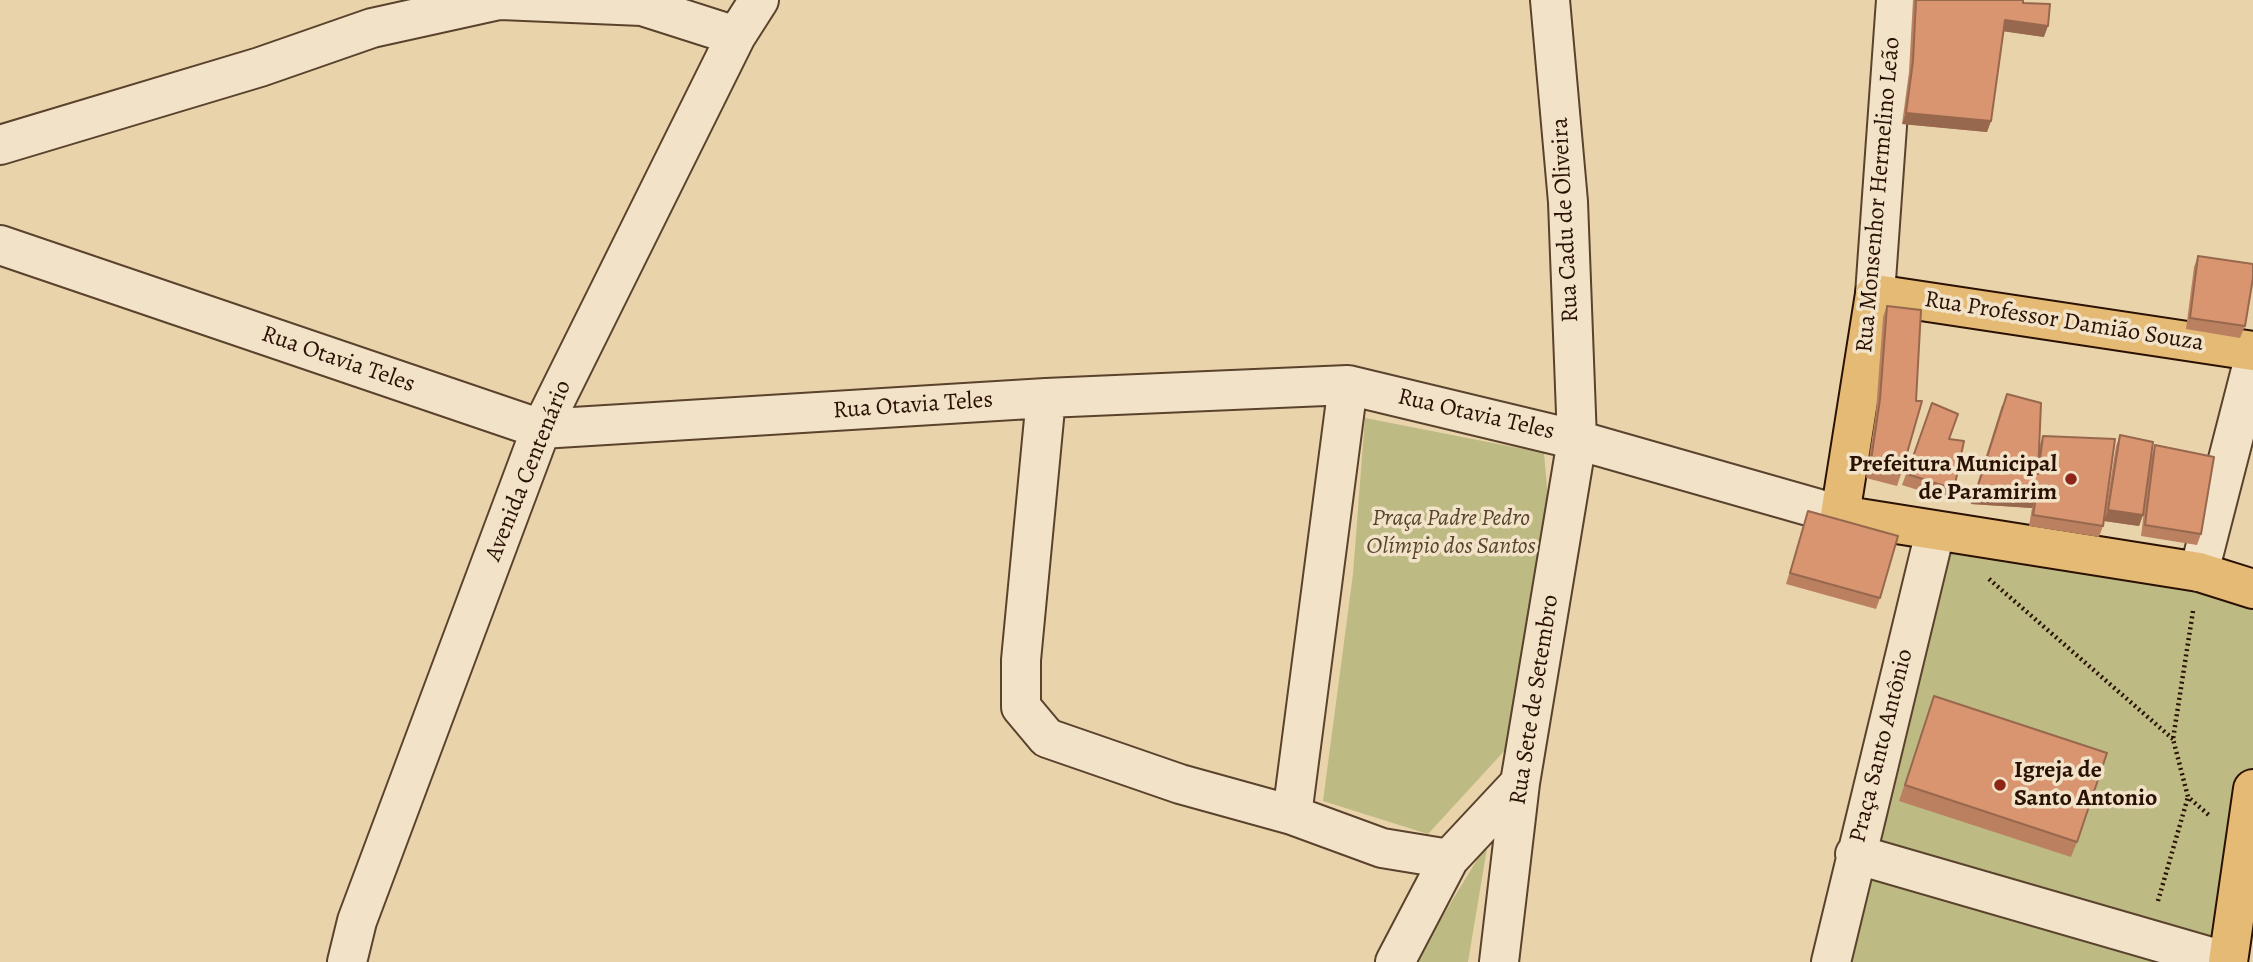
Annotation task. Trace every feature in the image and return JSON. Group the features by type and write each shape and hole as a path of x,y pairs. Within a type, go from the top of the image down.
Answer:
{"main road":[{"name":"Rua Professor Damião Souza","path":"1875,293 2253,351"},
{"name":"Rua Monsenhor Hermelino Leão","path":"1840,515 1875,293"},
{"path":"1840,515 2199,572 2253,589"},
{"path":"2228,962 2249,846 2253,789"}],"street":[{"path":"0,145 260,67 372,28 500,0 642,6 736,36"},
{"name":"Avenida Centenário","path":"347,962 357,922 541,429 736,36 759,0"},
{"name":"Rua Cadu de Oliveira","path":"1550,0 1568,202 1577,440"},
{"name":"Rua Monsenhor Hermelino Leão","path":"1875,293 1896,0"},
{"name":"Rua Otavia Teles","path":"0,246 541,429 1046,398 1348,385 1577,440 1840,515"},
{"path":"2199,572 2253,362"},
{"path":"1292,816 1348,385"},
{"path":"1046,398 1021,660 1021,707 1047,738 1180,784 1292,816 1382,848 1449,859"},
{"name":"Rua Sete de Setembro","path":"1499,962 1520,783 1577,440"},
{"name":"Praça Santo Antônio","path":"1831,962 1935,531"},
{"path":"1395,962 1449,859 1520,783"},
{"path":"1855,854 2228,962"}],"path":[{"path":"2147,938 2188,797 2173,739 2199,572"},
{"path":"1987,577 2173,739"},
{"path":"2188,797 2249,846"}],"green space":[{"name":"Praça Padre Pedro Olímpio dos Santos","path":"1365,418 1544,453 1550,521 1507,748 1428,834 1323,801 1353,574"},
{"path":"1935,532 2253,597 2253,822 2227,962 1823,962"},
{"path":"1488,842 1468,962 1414,962 1423,948"}],"building":[{"path":"1916,0 2023,0 2023,3 2050,4 2048,26 2005,20 1991,121 1906,113 1913,61"},
{"path":"2198,256 2253,264 2245,326 2190,318"},
{"path":"1887,306 1921,310 1916,401 1922,401 1901,474 1870,467 1880,399"},
{"path":"2007,394 2041,403 2038,474 2043,436 2115,439 2103,526 2033,515 2036,497 1976,492"},
{"path":"1932,403 1958,414 1949,439 1964,441 1954,489 1907,474"},
{"path":"2120,435 2153,442 2143,515 2108,510"},
{"path":"2155,445 2214,457 2201,534 2145,525"},
{"path":"1808,511 1898,536 1880,598 1790,573"},
{"name":"Igreja de Santo Antonio","path":"1934,696 2107,753 2077,842 1905,785"}],"place":[{"name":"Prefeitura Municipal de Paramirim","path":"2071,479"},
{"name":"Igreja de Santo Antonio","path":"2000,785"}]}
